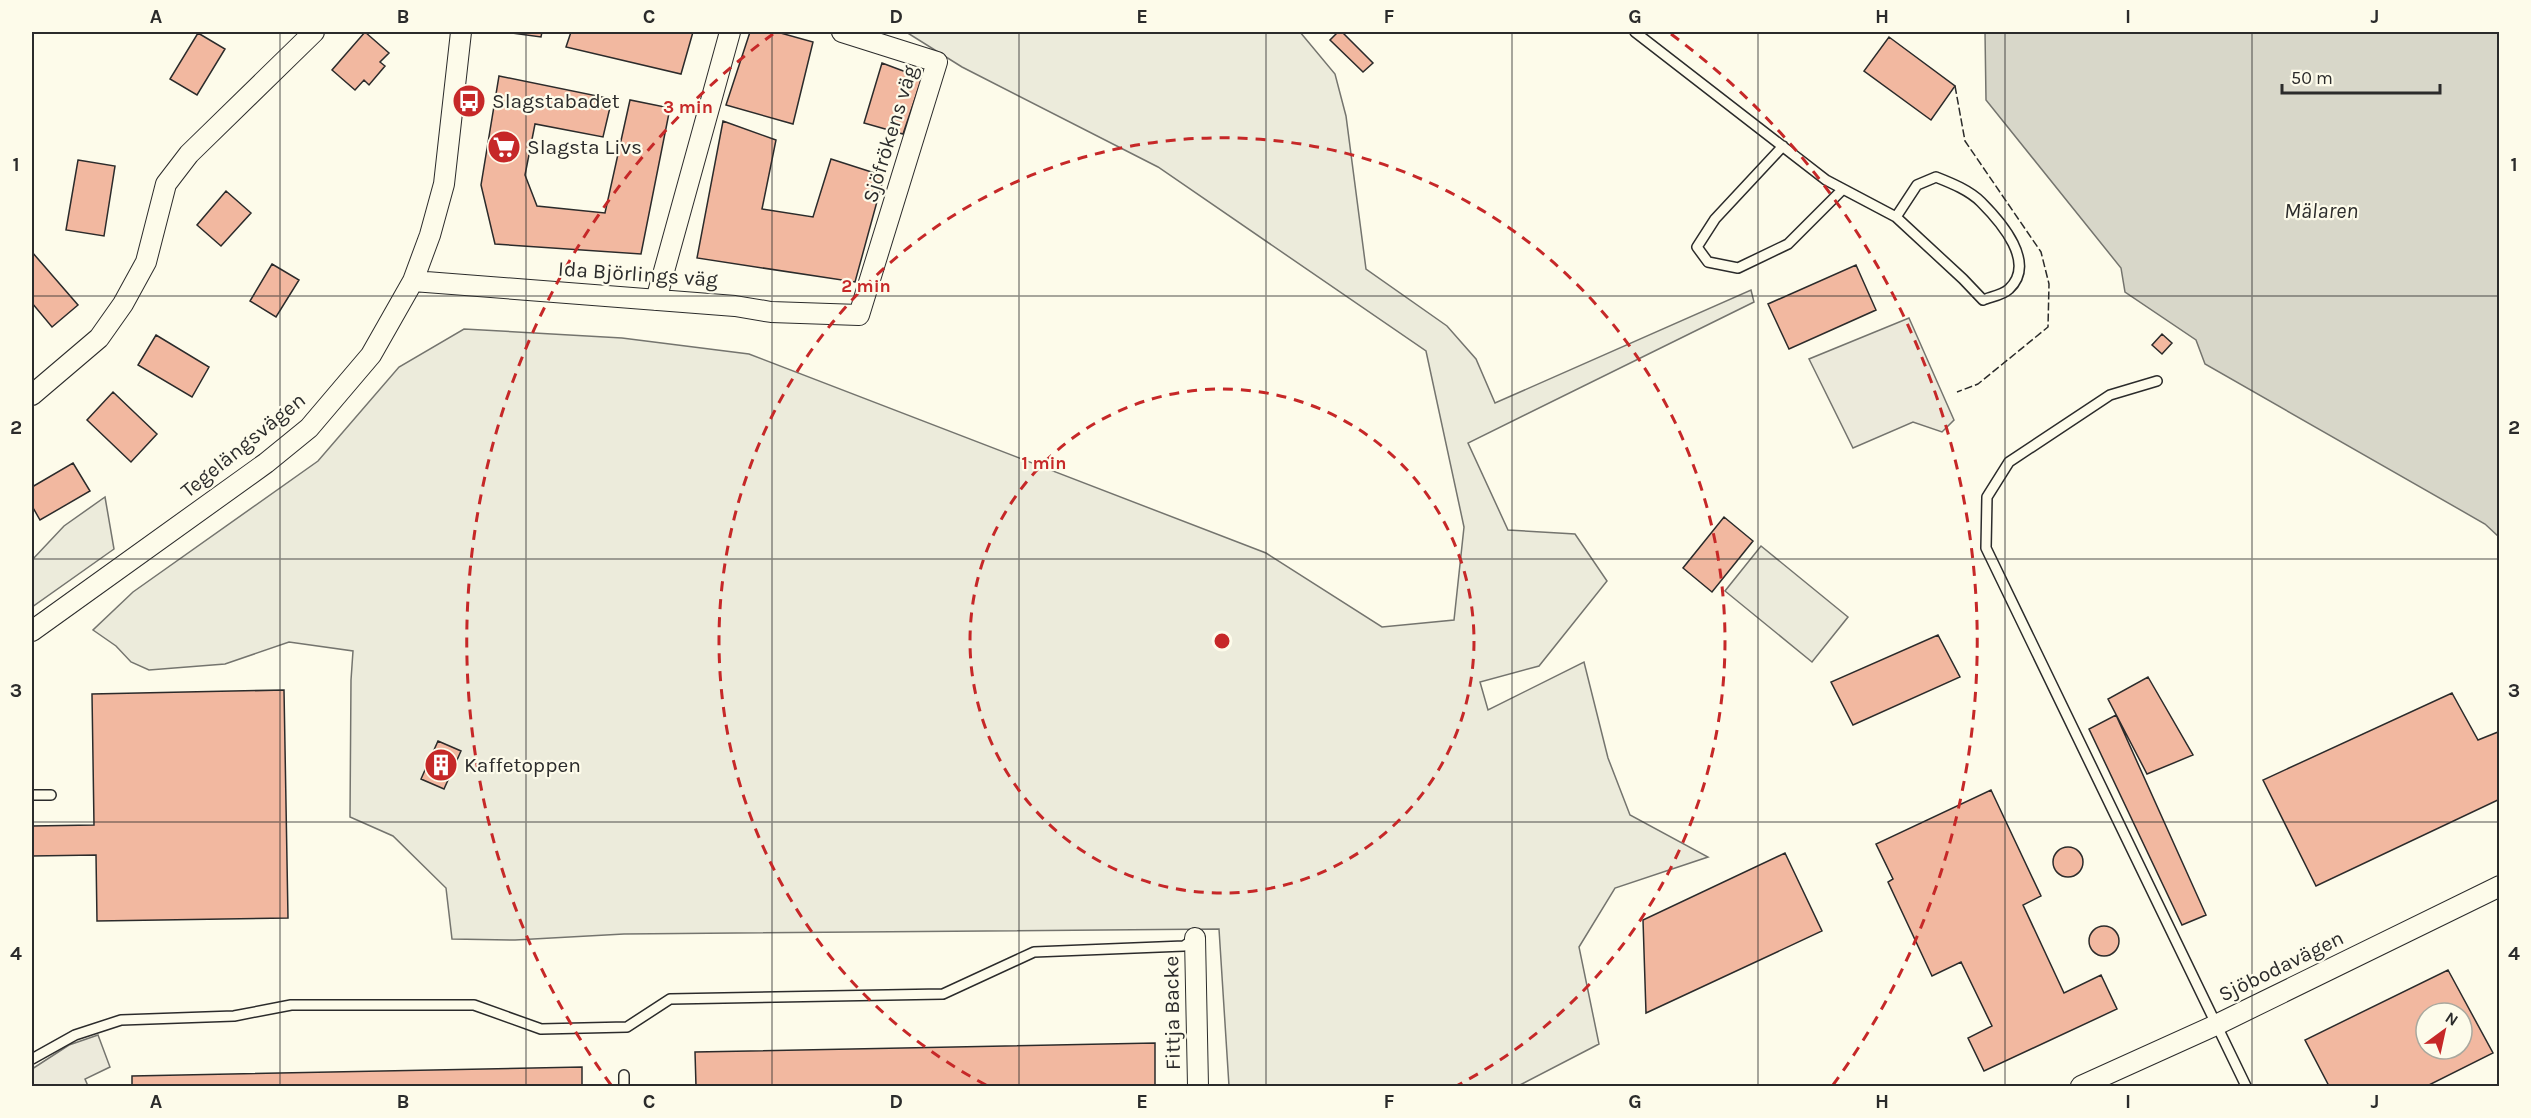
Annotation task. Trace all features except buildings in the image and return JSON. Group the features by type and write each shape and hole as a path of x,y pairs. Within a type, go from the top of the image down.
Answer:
{"street":[{"path":"32,395 99,338 123,303 146,262 166,184 189,154 314,32"},
{"name":"Tegelängsvägen","path":"32,632 309,428 371,355 413,281 430,235 444,184 461,32"},
{"path":"656,300 730,32"},
{"name":"Sjöfrökens väg","path":"842,32 937,62 860,315"},
{"name":"Ida Björlings väg","path":"413,281 735,306 771,312 860,315"},
{"name":"Sjöbodavägen","path":"2081,1086 2216,1025 2499,886"},
{"name":"Fittja Backe","path":"1195,938 1198,1086"}],"lane":[{"path":"1635,32 1826,180 1896,217 1983,300 2008,290 2019,274 2018,248 1980,201 1957,186 1936,177 1917,185 1896,217"},
{"path":"1783,146 1715,219 1697,247 1707,262 1738,268 1788,244 1843,189"},
{"path":"2157,381 2110,395 2009,462 1987,497 1986,548 2246,1086"},
{"path":"32,795 51,795"},
{"path":"32,1059 75,1035 121,1020 234,1016 291,1005 474,1005 541,1029 627,1027 670,999 944,993 1034,952 1184,946 1195,938"},
{"path":"624,1075 624,1086"}],"shaded area":[{"path":"906,32 1300,32 1335,74 1346,116 1366,269 1447,326 1476,359 1495,403 1751,290 1754,302 1468,443 1508,530 1575,534 1607,581 1539,666 1480,682 1488,710 1584,662 1608,758 1630,815 1708,857 1615,888 1579,947 1599,1044 1518,1086 1229,1086 1219,929 624,934 515,940 452,939 446,888 393,836 350,817 353,651 289,642 225,664 149,670 131,662 116,646 93,630 133,592 318,461 399,367 464,329 622,338 749,354 1266,553 1382,627 1454,620 1464,527 1426,351 1158,167 962,67"},
{"path":"1909,318 1954,420 1942,432 1913,422 1853,448 1809,359"},
{"path":"105,497 114,549 32,607 32,560 64,526"},
{"path":"1761,546 1848,617 1812,662 1725,591"},
{"path":"98,1035 110,1067 85,1079 88,1086 32,1086 32,1069 69,1045"}],"water":[{"name":"Mälaren","path":"1985,32 2499,32 2499,537 2485,524 2205,364 2196,340 2125,292 2121,268 1986,100"}],"fence":[{"path":"1955,86 1965,141 2041,252 2049,284 2048,327 1978,384 1957,392"}],"place":[{"name":"Slagstabadet","path":"469,101"},
{"name":"Slagsta Livs","path":"504,147"},
{"name":"Kaffetoppen","path":"441,765"}]}
